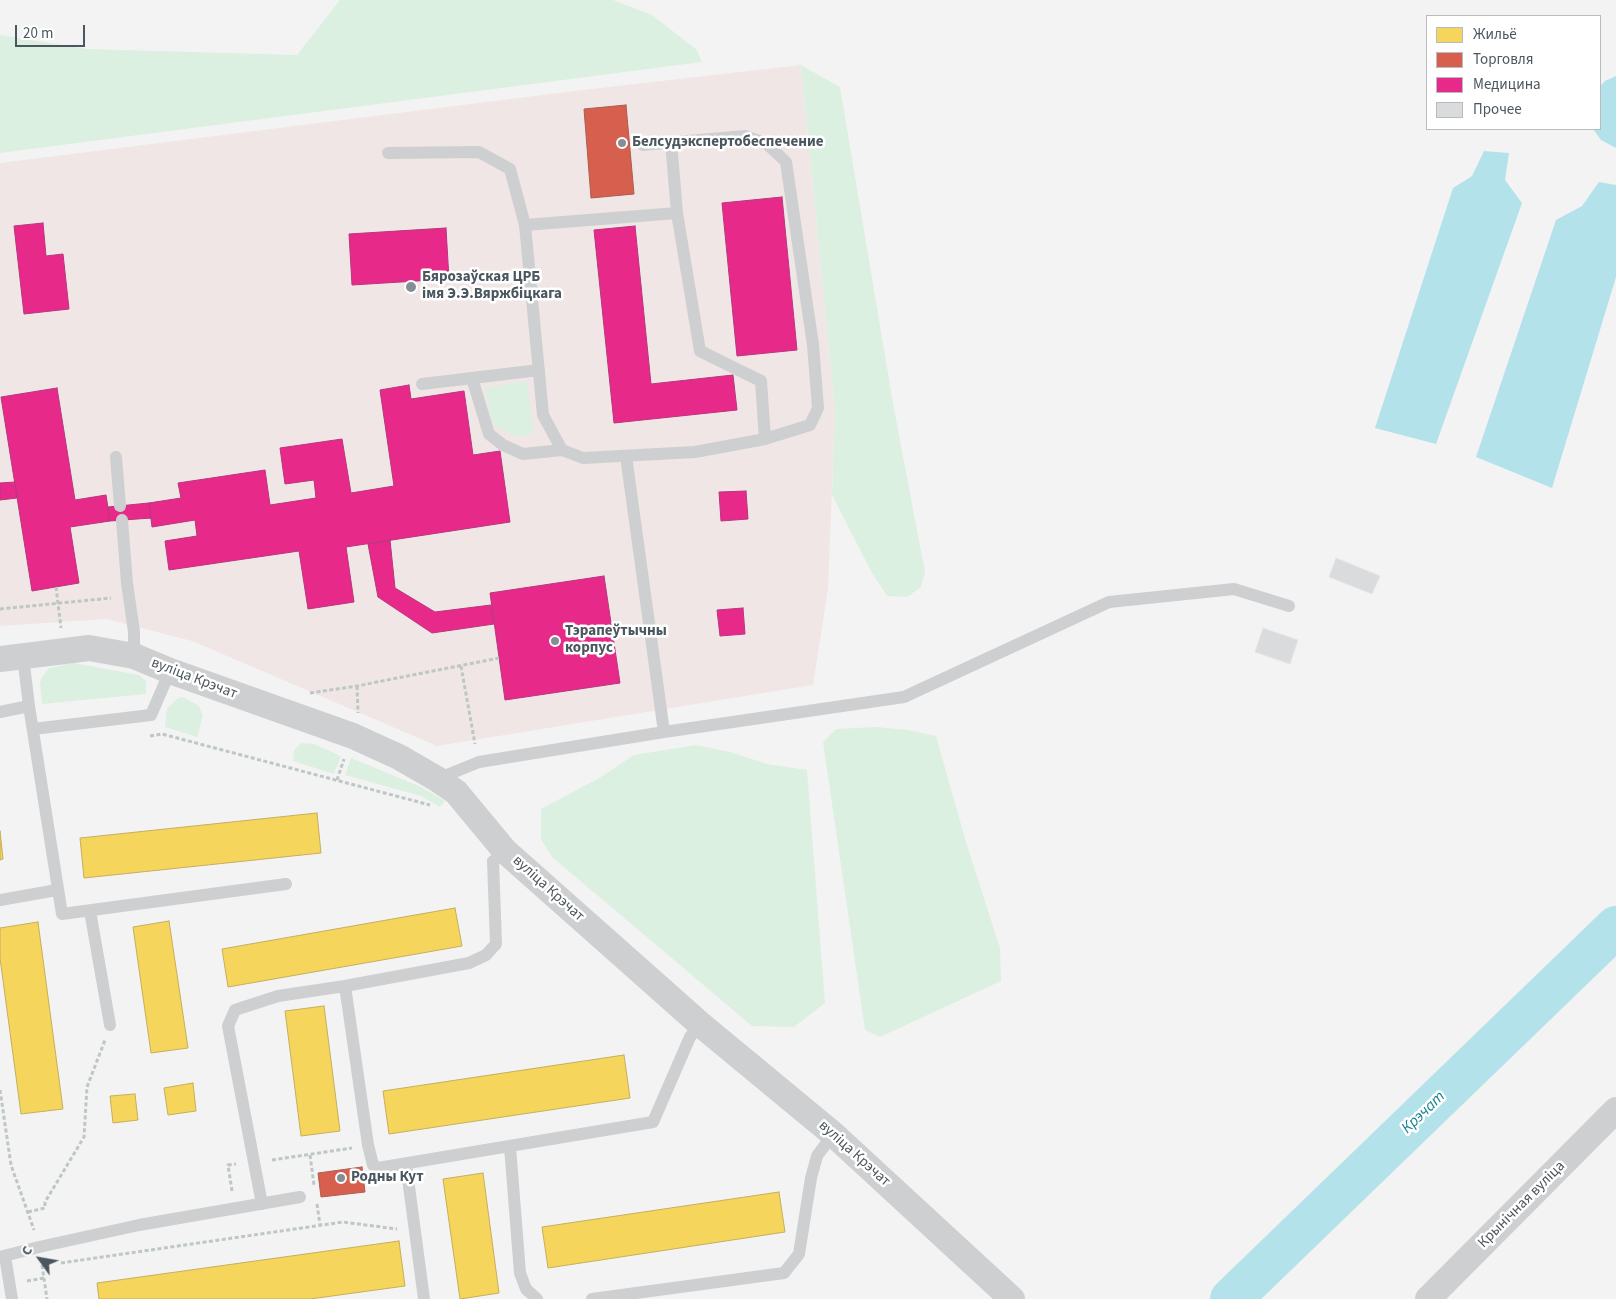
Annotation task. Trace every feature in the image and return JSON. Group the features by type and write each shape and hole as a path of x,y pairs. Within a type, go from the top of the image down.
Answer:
{"street":[{"name":"вуліца Крэчат","path":"12,657 89,648 134,656 170,671 352,736 399,757 437,779 461,797 505,851 700,1024 833,1134 1012,1299"},
{"name":"Крынічная вуліца","path":"1428,1299 1616,1110"}],"lane":[{"path":"472,378 489,434 503,445 523,454 562,450 583,458 695,452 765,439 810,425 818,408 813,345 786,162 768,144 745,136 643,145"},
{"path":"671,142 678,213 700,350 761,381 765,439"},
{"path":"388,153 479,152 510,169 525,225 543,415 562,450"},
{"path":"525,225 678,213"},
{"path":"422,384 539,370"},
{"path":"626,456 664,732"},
{"path":"116,457 120,506"},
{"path":"122,520 134,632 134,656"},
{"path":"437,779 479,762 664,732 904,697 1109,602 1234,589 1289,606"},
{"path":"12,657 29,706 62,914 286,884"},
{"path":"33,729 150,715 170,671"},
{"path":"0,712 29,706"},
{"path":"262,1204 228,1026 235,1010 278,996 345,986 469,963 486,954 496,944 493,861 505,851"},
{"path":"0,900 57,890"},
{"path":"90,911 110,1024"},
{"path":"345,986 368,1145 373,1165 378,1168 653,1122 690,1037 700,1024"},
{"path":"592,1299 784,1273 798,1254 810,1178 817,1156 833,1134"},
{"path":"510,1147 520,1273 526,1289 537,1299"},
{"path":"406,1164 424,1299"},
{"path":"12,1299 2,1257 39,1247 139,1226 300,1197"}],"path":[{"path":"56,587 61,630"},
{"path":"0,609 129,596"},
{"path":"310,693 499,658"},
{"path":"461,666 479,762"},
{"path":"143,736 162,734 365,787 430,806 436,810"},
{"path":"28,1212 45,1208 45,1202 84,1137 87,1087 110,1024"},
{"path":"0,1090 11,1165 39,1247 47,1299"},
{"path":"235,1208 228,1165 368,1145"},
{"path":"314,1185 319,1184"},
{"path":"42,1266 343,1222 415,1231"}],"shaded area":[{"name":"Бярозаўская ЦРБ імя Э.Э.Вяржбіцкага","path":"801,65 835,411 828,589 813,685 437,746 192,641 106,619 0,626 0,163 574,91"}],"green space":[{"path":"340,0 613,0 652,15 697,50 702,62 0,153 0,35 87,49 297,55"},
{"path":"801,65 840,87 894,409 925,572 921,587 907,597 887,596 872,573 832,495 835,411"},
{"path":"527,381 534,433 523,436 512,435 500,429 492,421 485,388"},
{"path":"74,663 139,675 146,681 146,694 42,704 40,683 49,668"},
{"path":"183,697 199,706 203,716 197,737 165,727 167,708 178,698"},
{"path":"876,727 908,730 936,736 966,842 1000,948 1001,981 880,1037 865,1030 823,742 836,729"},
{"path":"302,743 314,744 341,756 334,774 293,761 294,751"},
{"path":"696,745 730,752 767,764 807,770 825,1003 794,1027 752,1026 552,857 541,839 541,809 601,777 634,755"},
{"path":"351,758 419,786 445,801 440,807 421,796 345,775"}],"water":[{"path":"1616,76 1616,148 1601,140 1594,130 1601,130 1601,85"},
{"path":"1484,151 1509,153 1505,180 1522,203 1436,444 1375,428 1453,188 1472,176"},
{"path":"1599,182 1616,185 1616,277 1552,488 1476,457 1556,220 1582,206"}],"building: Жильё":[{"path":"317,813 321,853 84,878 80,838"},
{"path":"0,831 3,859 0,860"},
{"path":"455,908 462,946 228,987 222,949"},
{"path":"169,921 188,1048 151,1053 133,927"},
{"path":"38,922 63,1109 21,1114 0,958 0,928"},
{"path":"324,1006 340,1131 301,1136 285,1011"},
{"path":"624,1055 630,1098 389,1134 383,1091"},
{"path":"193,1083 196,1111 168,1115 164,1088"},
{"path":"135,1094 138,1120 113,1123 110,1096"},
{"path":"483,1173 499,1293 460,1299 443,1179"},
{"path":"779,1192 785,1232 548,1268 542,1227"},
{"path":"399,1241 405,1286 310,1299 99,1299 97,1283"}],"building: Торговля":[{"path":"626,105 634,194 591,198 584,109"},
{"name":"Родны Кут","path":"362,1167 365,1192 321,1197 318,1173"}],"building: Медицина":[{"path":"782,197 797,350 737,356 722,203"},
{"path":"43,223 46,256 63,254 69,309 24,314 14,226"},
{"path":"635,226 651,384 733,375 737,410 614,423 594,230"},
{"path":"446,228 449,279 352,285 349,234"},
{"path":"409,385 411,399 464,391 473,455 500,451 510,522 346,547 354,602 308,609 299,551 169,570 165,541 197,536 195,520 152,527 149,503 181,498 178,483 265,470 270,505 316,498 314,480 285,484 280,448 342,439 351,493 394,486 380,390"},
{"path":"57,388 75,500 106,495 110,521 70,527 79,583 32,591 1,397"},
{"path":"15,482 17,498 0,500 0,483"},
{"path":"746,491 748,519 721,521 719,492"},
{"path":"149,503 151,518 110,521 108,507"},
{"path":"390,540 395,588 435,612 491,605 494,624 432,633 378,597 368,544"},
{"name":"Тэрапеўтычны корпус","path":"604,576 620,683 505,700 490,593"},
{"path":"743,608 745,634 720,636 717,610"}],"building: Прочее":[{"path":"1336,558 1380,576 1372,594 1329,577"},
{"path":"1263,628 1298,640 1290,664 1255,652"}],"waterway":[{"name":"Крэчат","path":"1231,1299 1616,927"}],"place":[{"name":"Белсудэкспертобеспечение","path":"622,143"},
{"name":"Бярозаўская ЦРБ імя Э.Э.Вяржбіцкага","path":"411,287"},
{"name":"Тэрапеўтычны корпус","path":"555,641"},
{"name":"Родны Кут","path":"341,1178"}]}
